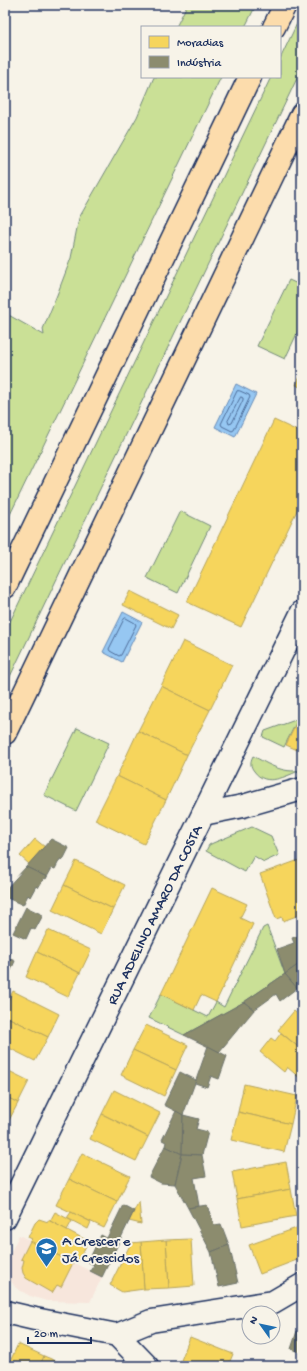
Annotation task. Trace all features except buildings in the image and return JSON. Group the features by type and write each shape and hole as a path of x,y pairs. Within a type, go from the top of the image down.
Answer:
{"highway":[{"path":"274,26 285,5"},
{"path":"5,587 250,78"},
{"path":"5,733 302,114"}],"street":[{"name":"RUA ADELINO AMARO DA COSTA","path":"5,1218 302,612"},
{"path":"203,814 243,806 302,788"},
{"path":"5,1312 118,1335 151,1321 273,1302 302,1285"},
{"path":"118,1335 147,1366"}],"shaded area":[{"name":"A Crescer e Já Crescidos","path":"19,1235 102,1277 90,1302 47,1301 30,1296 16,1288 10,1280 5,1268 7,1260"}],"green space":[{"path":"187,5 256,5 246,26 176,26"},
{"path":"302,13 302,68 5,687 5,632 271,78 281,78 281,57"},
{"path":"154,78 221,78 5,525 5,313 44,335 43,329 71,258 79,218 137,117"},
{"path":"289,280 302,286 302,323 285,359 257,346"},
{"path":"180,511 210,526 178,593 147,578"},
{"path":"298,719 284,747 263,737 265,731"},
{"path":"77,728 109,743 76,811 44,795"},
{"path":"253,756 270,765 288,771 301,770 276,779 264,779 254,771 251,766"},
{"path":"252,827 271,836 279,855 264,862 254,856 245,872 206,851 209,845"},
{"path":"267,926 285,974 244,1002 184,1035 149,1018 161,994 208,1017 216,1002 224,1007 263,928"}],"water":[{"path":"236,384 256,394 235,437 215,427"},
{"path":"123,612 142,622 122,662 103,652"}],"place":[{"name":"A Crescer e Já Crescidos","path":"46,1268"}]}
